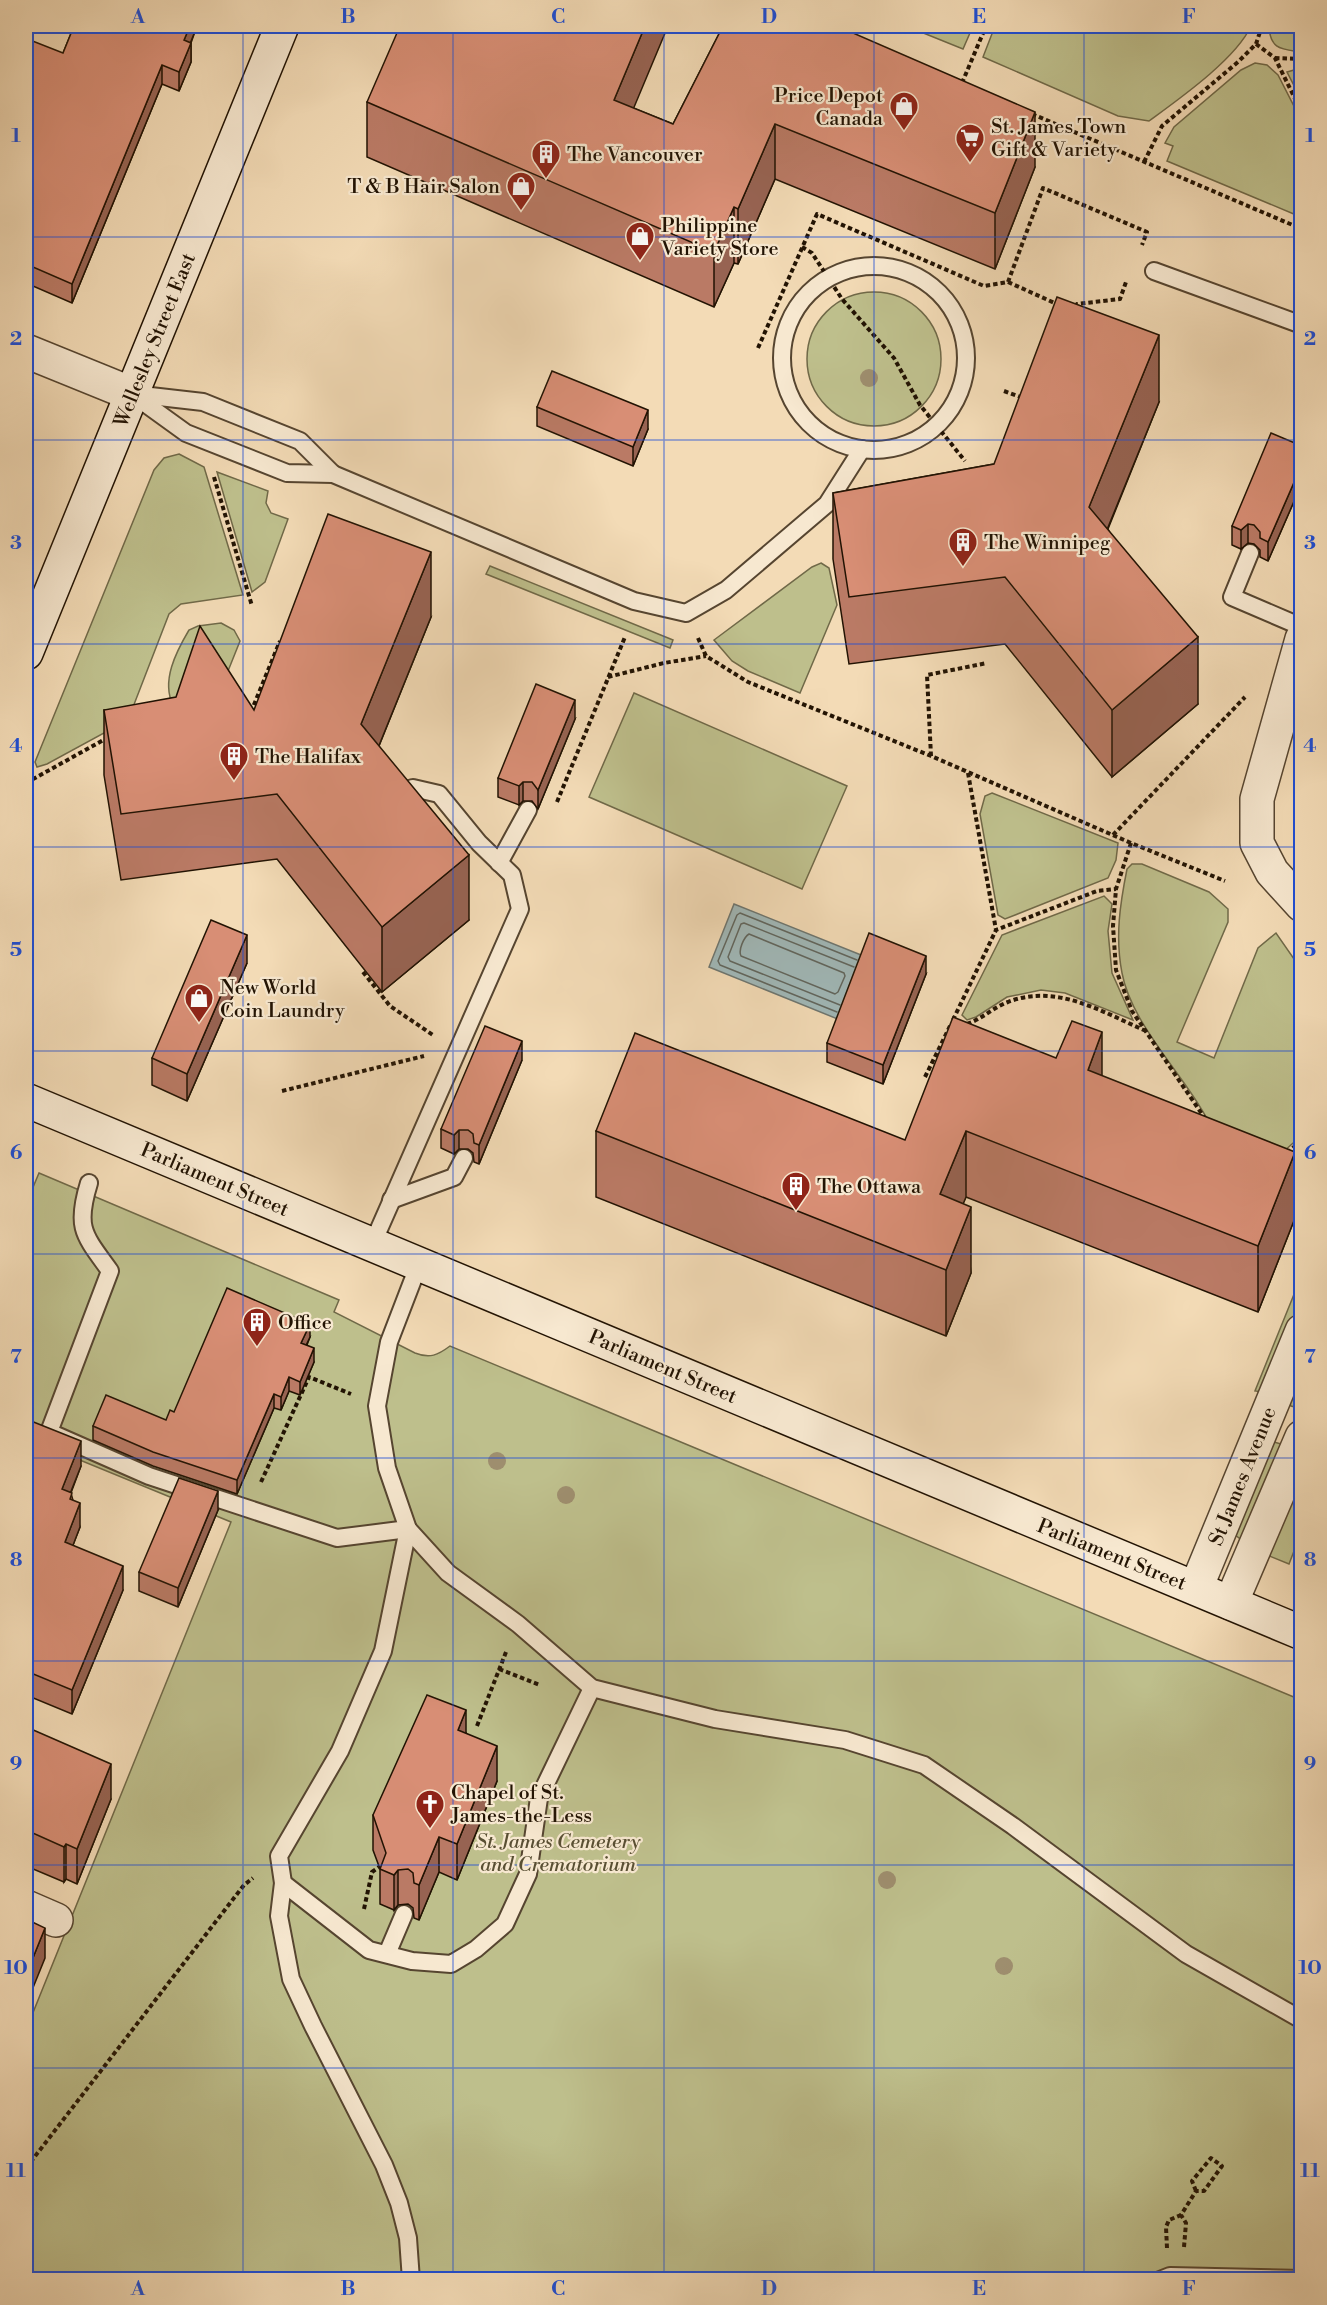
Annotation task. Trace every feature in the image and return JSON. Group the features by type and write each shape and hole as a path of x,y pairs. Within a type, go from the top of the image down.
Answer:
{"street":[{"name":"Wellesley Street East","path":"26,653 282,26"},
{"path":"26,351 132,394"},
{"path":"1302,639 1257,799 1257,843 1272,872 1302,905"},
{"name":"Parliament Street","path":"26,1100 1302,1633"},
{"name":"St James Avenue","path":"1196,1588 1302,1331"},
{"name":"St James Avenue","path":"1231,1603 1302,1437"},
{"path":"26,1907 56,1920"}],"lane":[{"path":"863,266 887,267 911,273 931,285 948,303 959,323 964,339 965,370 959,394 947,415 936,424 930,432 909,444 886,450 862,450 838,443 817,431 800,414 789,393 782,370 783,345 789,322 801,301 819,284 840,273 863,266"},
{"path":"1154,271 1302,325"},
{"path":"132,394 186,433 287,473 333,474 634,601 686,613 726,590 826,504 862,450"},
{"path":"132,394 202,402 300,441 333,474"},
{"path":"1250,553 1233,597 1302,627"},
{"path":"372,1245 520,909 512,875 473,837 439,794 413,788 391,796"},
{"path":"499,863 528,810"},
{"path":"391,1200 454,1178 464,1158"},
{"path":"89,1183 81,1218 85,1236 110,1271 49,1432 149,1476 338,1538 408,1528"},
{"path":"419,1264 389,1342 377,1406 387,1468 408,1528 448,1573 518,1624 592,1688 715,1719 845,1740 924,1765 1013,1826 1186,1954 1302,2020"},
{"path":"408,1528 383,1651 340,1751 279,1856 283,1883 279,1916 291,1979 384,2165 399,2203 408,2238 411,2280"},
{"path":"283,1883 369,1950 412,1961 451,1964 476,1949 505,1924 528,1874 539,1798 592,1688"},
{"path":"387,1954 404,1914"},
{"path":"1167,2274 1302,2279"}],"path":[{"path":"962,84 986,26"},
{"path":"1144,162 1162,126 1256,44 1262,26"},
{"path":"1256,44 1275,58 1302,113"},
{"path":"1275,58 1302,59"},
{"path":"951,79 972,89"},
{"path":"1026,112 1302,229"},
{"path":"1008,282 1043,188 1147,231 1138,253"},
{"path":"758,348 817,214 984,286 1008,282 1063,306"},
{"path":"802,247 812,253 867,329 894,358 921,405 965,460"},
{"path":"1074,311 1077,304 1120,299 1130,272"},
{"path":"1005,391 1024,399"},
{"path":"212,470 252,606"},
{"path":"686,613 706,657 748,682 931,756 1131,843 1225,881"},
{"path":"249,717 284,632"},
{"path":"554,808 625,637"},
{"path":"608,677 664,663 706,657"},
{"path":"931,756 927,675 987,663"},
{"path":"1113,835 1250,692"},
{"path":"26,783 112,735"},
{"path":"925,1077 996,930 968,772"},
{"path":"1131,843 1116,889 1113,926 1116,970 1132,1011 1210,1126"},
{"path":"996,930 1097,891 1116,889"},
{"path":"363,972 390,1006 457,1051"},
{"path":"949,1028 970,1024 1007,1002 1039,994 1071,998 1146,1031"},
{"path":"282,1091 413,1058 457,1051"},
{"path":"1282,1157 1302,1140"},
{"path":"1291,1213 1302,1218"},
{"path":"249,1508 309,1377 377,1406"},
{"path":"477,1726 506,1650"},
{"path":"26,2168 244,1885 279,1856"},
{"path":"366,1906 372,1872 380,1867"},
{"path":"1211,2158 1222,2166 1204,2191 1196,2191 1192,2181 1211,2158"},
{"path":"1167,2274 1166,2227 1169,2220 1181,2216 1196,2191"},
{"path":"1167,2274 1180,2259 1185,2241 1186,2223 1181,2216"}],"green space":[{"path":"906,26 973,26 963,49"},
{"path":"995,26 1251,26 1244,39 1220,65 1149,121 1118,116 983,57"},
{"path":"1269,26 1301,26 1301,52 1278,47 1272,40"},
{"path":"1255,63 1267,65 1278,75 1301,120 1301,217 1167,161 1173,146 1165,143 1174,127 1241,70"},
{"path":"1302,68 1301,99 1287,72"},
{"path":"874,292 900,297 921,312 936,333 941,359 936,385 921,406 900,421 874,426 848,421 827,406 812,385 807,359 812,333 827,312 848,297"},
{"path":"179,454 204,467 243,595 181,604 169,614 128,720 47,764 37,767 35,762 154,470 164,458"},
{"path":"217,472 268,491 266,503 271,513 288,519 265,582 252,592"},
{"path":"821,563 829,568 837,605 800,693 748,671 732,661 714,640 812,567"},
{"path":"490,566 673,640 670,648 486,574"},
{"path":"221,623 234,630 240,641 214,706 173,705 169,677 175,657 189,630 198,626"},
{"path":"634,693 847,786 802,889 589,797"},
{"path":"992,793 1118,843 1116,860 1108,878 1005,919 998,915 980,814 985,796"},
{"path":"1132,864 1142,864 1209,892 1228,909 1228,922 1177,1042 1214,1058 1258,948 1276,933 1301,969 1301,1136 1283,1152 1237,1170 1201,1108 1152,1039 1133,1006 1122,973 1119,934 1124,882 1127,869"},
{"path":"1104,896 1112,904 1108,931 1112,973 1133,1020 1065,993 1041,990 1007,997 976,1017 967,1020 962,1015 1002,935"},
{"name":"St. James Cemetery and Crematorium","path":"39,1173 339,1300 334,1312 415,1353 425,1356 434,1355 450,1346 1301,1700 1301,2279 26,2279 26,2030 231,1522 26,1438 26,1204"},
{"path":"1301,1277 1301,1306 1267,1387 1263,1392 1255,1391"},
{"path":"1301,1364 1301,1405 1295,1407 1291,1406 1289,1401"},
{"path":"1274,1442 1281,1444 1246,1539 1239,1538 1233,1533 1268,1447"},
{"path":"1301,1472 1301,1533 1289,1564 1267,1555"}],"water":[{"path":"734,904 876,961 850,1024 709,967"}],"building":[{"path":"74,26 190,26 184,40 191,43 179,72 162,65 72,284 26,264 26,50 30,40 63,53"},
{"path":"400,26 645,26 614,100 673,124 723,26 837,26 1035,112 995,213 775,124 738,209 734,207 714,252 367,102"},
{"path":"1057,297 1159,335 1089,507 1198,637 1112,710 1005,577 849,597 833,493 994,464"},
{"path":"552,371 648,410 633,447 537,407"},
{"path":"1271,433 1302,446 1302,464 1268,542 1260,538 1260,532 1254,525 1248,524 1241,530 1232,526"},
{"path":"328,514 431,552 361,724 469,855 382,927 277,794 121,814 104,710 176,697 200,626 254,710"},
{"path":"536,684 575,700 538,790 532,782 523,782 519,786 498,778"},
{"name":"New World Coin Laundry","path":"211,920 247,935 187,1074 152,1058"},
{"path":"869,933 926,956 883,1065 827,1043"},
{"path":"953,1017 1056,1058 1072,1021 1102,1032 1088,1070 1295,1152 1258,1246 966,1131 940,1194 971,1207 946,1270 596,1131 635,1033 905,1140"},
{"path":"485,1026 522,1041 479,1145 474,1143 473,1134 468,1130 459,1130 454,1135 441,1129"},
{"path":"227,1288 310,1324 301,1343 314,1348 300,1382 289,1377 281,1397 274,1394 237,1480 153,1452 93,1426 106,1395 166,1420 170,1410 174,1412"},
{"path":"26,1419 81,1441 62,1489 72,1493 70,1499 80,1503 65,1542 123,1566 72,1690 26,1671 26,1538 33,1520 26,1517"},
{"path":"179,1478 218,1491 178,1588 139,1572"},
{"name":"Chapel of St. James-the-Less","path":"427,1695 466,1710 458,1730 497,1746 457,1844 439,1837 419,1885 414,1883 413,1873 408,1869 398,1870 394,1875 380,1869 386,1853 373,1815"},
{"path":"31,1729 111,1764 77,1849 66,1844 64,1847 26,1830 26,1731 30,1733"},
{"path":"26,1919 45,1928 26,1975"}],"place":[{"name":"Price Depot Canada","path":"904,132"},
{"name":"St. James Town Gift & Variety","path":"970,164"},
{"name":"The Vancouver","path":"546,180"},
{"name":"T & B Hair Salon","path":"521,212"},
{"name":"Philippine Variety Store","path":"640,262"},
{"name":"The Winnipeg","path":"963,568"},
{"name":"The Halifax","path":"234,782"},
{"name":"New World Coin Laundry","path":"199,1024"},
{"name":"The Ottawa","path":"796,1212"},
{"name":"Office","path":"257,1348"},
{"name":"Chapel of St. James-the-Less","path":"430,1830"}]}
